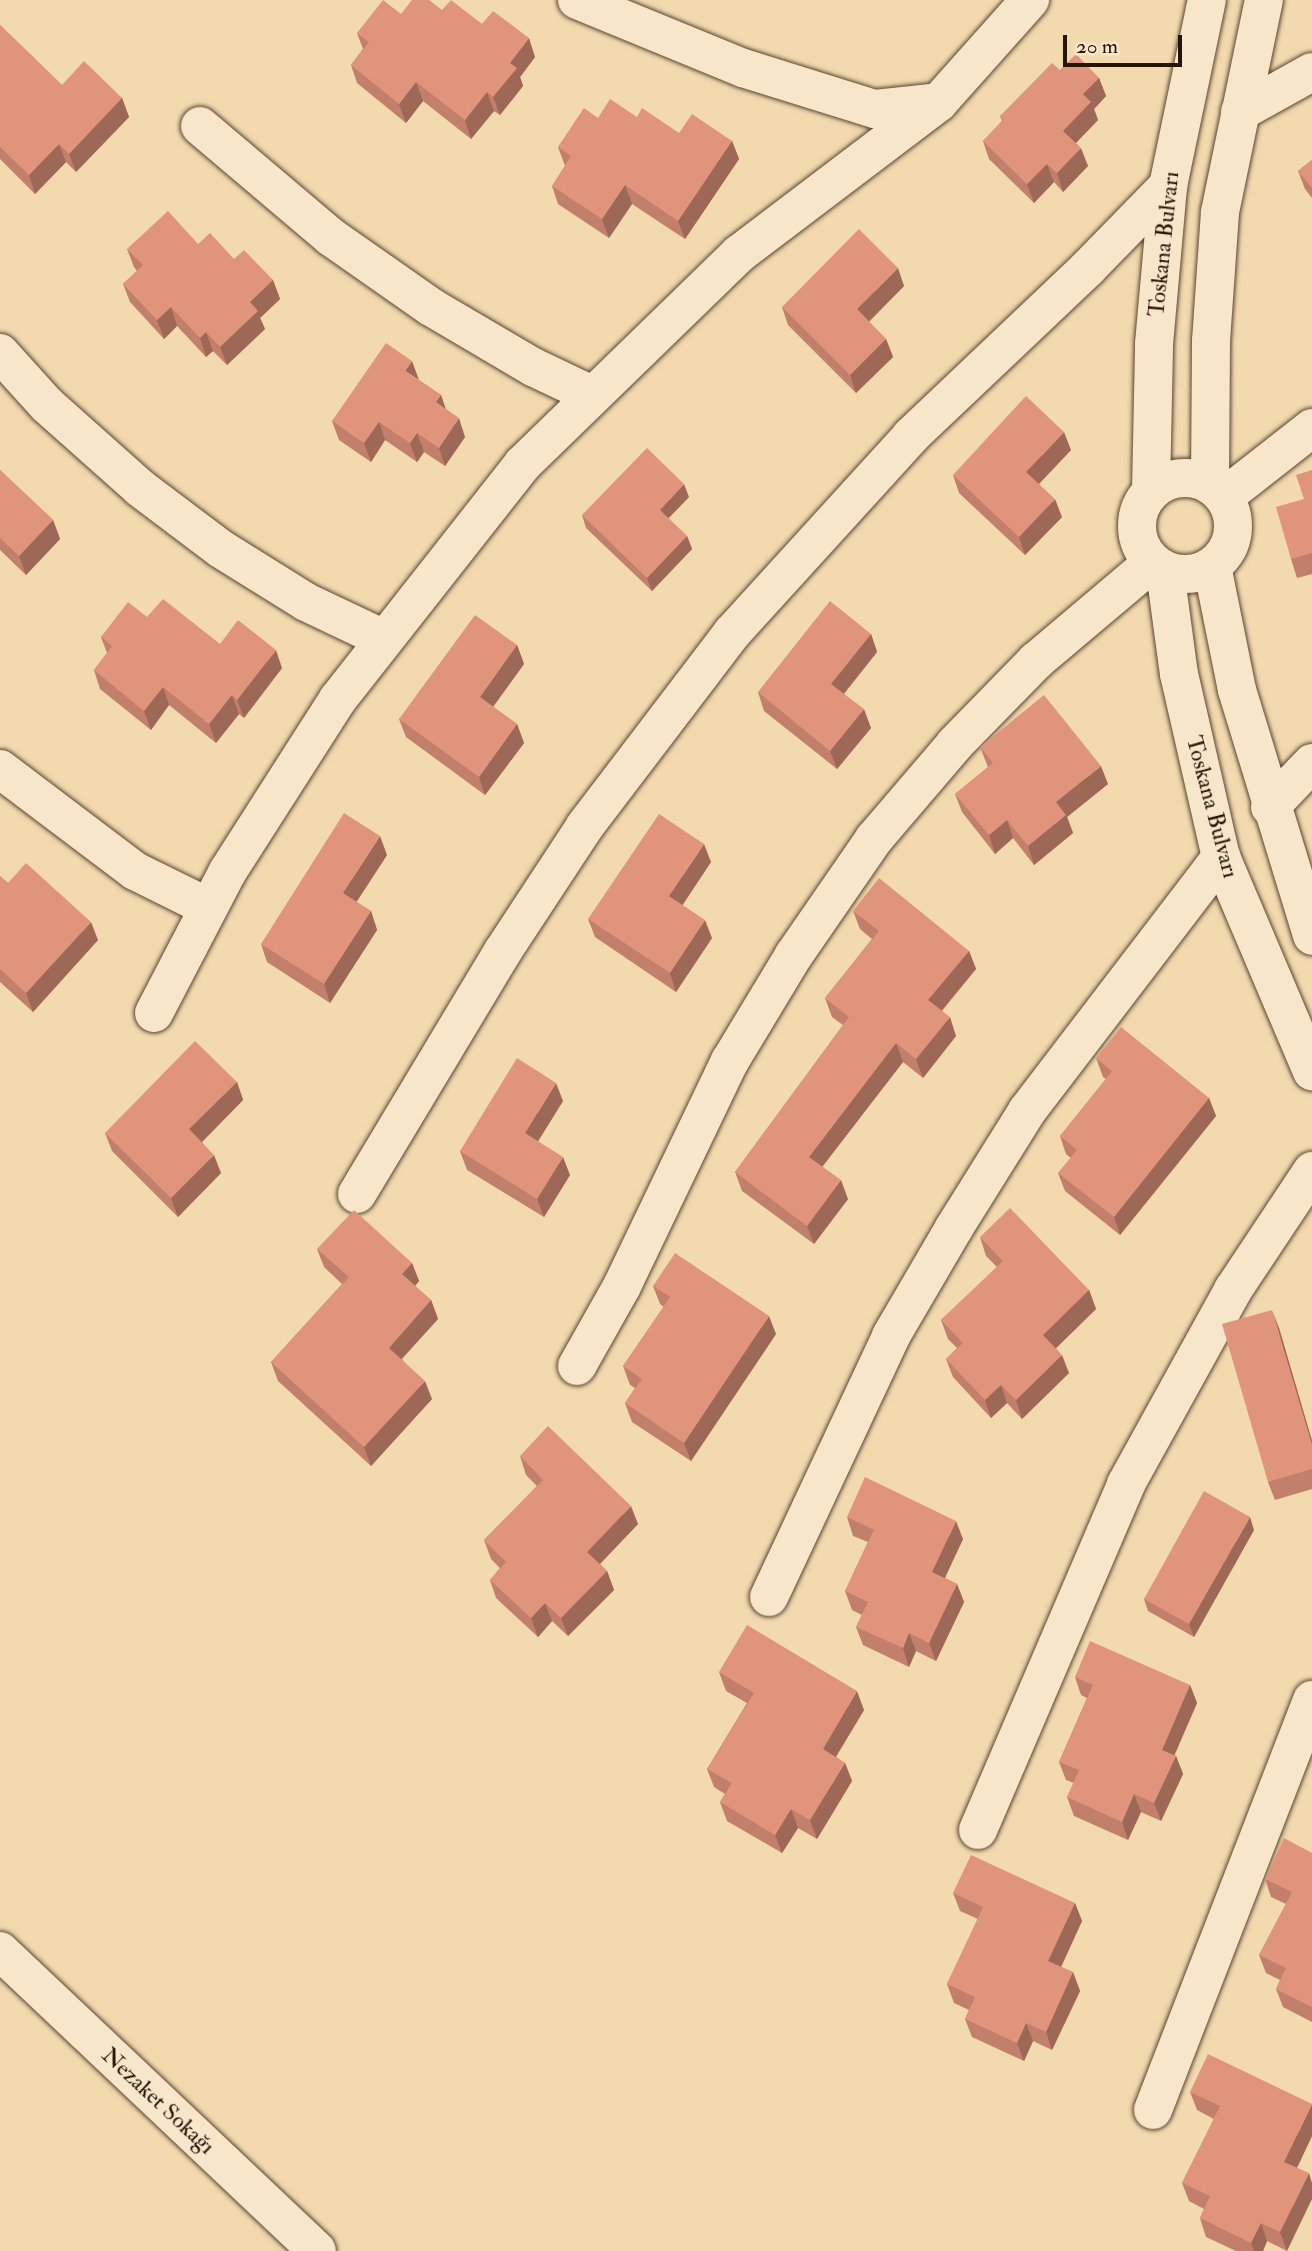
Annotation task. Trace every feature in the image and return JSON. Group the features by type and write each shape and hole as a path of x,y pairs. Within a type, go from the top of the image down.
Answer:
{"street":[{"path":"577,0 743,68 875,109 940,102"},
{"path":"154,1013 208,907 287,776 384,639 523,464 739,254 940,102 1030,0"},
{"name":"Toskana Bulvarı","path":"1207,0 1168,186 1154,344 1151,492 1141,504 1136,528 1142,551 1158,567 1179,674 1221,857 1312,1071"},
{"path":"577,1366 621,1286 730,1061 794,955 874,839 1035,661 1158,567 1182,575 1212,566 1231,541 1233,525 1217,491 1211,341 1220,212 1264,0"},
{"path":"1240,112 1312,72"},
{"path":"200,127 331,237 431,307 533,367 592,395"},
{"path":"357,1194 503,951 577,838 732,633 911,436 1088,268 1168,186"},
{"path":"0,353 67,424 140,488 221,550 306,602 384,639"},
{"path":"1217,491 1312,428"},
{"path":"1151,492 1180,478 1217,491"},
{"path":"1212,566 1237,690 1270,807 1312,936"},
{"path":"1270,807 1312,763"},
{"path":"0,769 135,872 208,907"},
{"path":"769,1597 891,1336 954,1228 1027,1111 1221,857"},
{"path":"978,1830 1126,1484 1233,1290 1312,1171"},
{"path":"1153,2110 1312,1700"},
{"name":"Nezaket Sokağı","path":"0,1951 317,2251"}],"building":[{"path":"383,0 401,14 412,0 429,0 442,10 451,0 482,24 493,11 529,38 510,63 517,68 493,97 487,92 465,120 416,82 399,104 351,65 369,42 357,33"},
{"path":"0,25 62,85 84,61 122,98 69,154 59,144 29,175 0,147"},
{"path":"1076,54 1099,78 1083,94 1091,102 1063,131 1081,148 1057,173 1047,164 1027,184 983,141 1003,120 1000,116 1052,63 1060,70"},
{"path":"610,99 637,117 642,108 679,133 692,114 732,141 678,221 625,185 602,219 552,186 571,156 558,147 584,108 598,118"},
{"path":"1312,160 1312,188 1298,171"},
{"path":"168,211 198,244 210,233 234,259 244,250 273,280 250,302 258,311 220,347 206,332 200,338 171,307 157,320 123,284 143,265 127,249"},
{"path":"859,229 898,268 857,309 886,339 850,375 782,307"},
{"path":"386,343 412,361 405,371 441,395 436,402 459,418 439,448 417,433 410,443 379,422 364,443 332,421"},
{"path":"1026,396 1064,432 1026,472 1055,499 1019,537 953,475"},
{"path":"647,448 684,484 660,510 687,536 647,578 582,515"},
{"path":"0,470 53,520 19,556 0,538"},
{"path":"1312,470 1312,553 1291,559 1276,507 1304,499 1296,475"},
{"path":"163,599 220,644 238,620 276,650 237,700 232,695 209,724 163,687 144,711 94,670 112,646 101,637 128,602 147,617"},
{"path":"830,601 871,634 831,684 864,709 830,751 758,692"},
{"path":"475,615 517,645 480,697 517,724 479,777 399,719"},
{"path":"1044,695 1101,766 1056,802 1066,815 1028,846 1007,820 989,835 955,794 993,763 980,747"},
{"path":"344,813 380,836 343,893 371,911 324,984 261,944"},
{"path":"659,814 704,844 669,896 705,920 670,973 588,919"},
{"path":"26,863 91,922 26,993 0,969 0,876 8,883"},
{"path":"879,878 969,951 928,1000 950,1017 916,1059 896,1043 809,1157 841,1180 807,1226 735,1172 849,1017 825,998 879,931 853,911"},
{"path":"1121,1027 1209,1098 1114,1217 1058,1173 1077,1150 1060,1136 1112,1071 1096,1058"},
{"path":"195,1041 237,1082 189,1129 214,1155 171,1198 105,1133"},
{"path":"517,1058 556,1083 525,1133 563,1157 537,1199 460,1151"},
{"path":"1010,1208 1089,1290 1043,1335 1062,1355 1016,1400 1001,1385 985,1400 946,1359 963,1343 941,1320 1003,1261 980,1237"},
{"path":"354,1210 412,1263 402,1274 431,1300 389,1348 425,1381 364,1447 271,1362 349,1277 317,1249"},
{"path":"675,1253 769,1316 684,1443 625,1403 642,1379 623,1366 670,1297 653,1286"},
{"path":"1272,1310 1312,1445 1312,1469 1268,1482 1222,1324"},
{"path":"548,1426 631,1506 587,1552 607,1571 561,1618 545,1603 531,1618 490,1580 506,1562 484,1540 543,1480 520,1456"},
{"path":"865,1477 956,1521 932,1572 957,1584 929,1643 909,1633 903,1648 856,1627 868,1602 845,1591 874,1530 847,1517"},
{"path":"1204,1491 1250,1517 1189,1624 1144,1599"},
{"path":"747,1625 857,1691 823,1749 845,1763 810,1820 791,1809 775,1835 720,1802 732,1783 707,1769 754,1693 719,1672"},
{"path":"1090,1641 1190,1685 1162,1750 1176,1756 1154,1803 1134,1794 1122,1822 1067,1797 1079,1770 1059,1762 1093,1685 1075,1677"},
{"path":"1284,1838 1312,1853 1312,2007 1276,1989 1286,1968 1259,1955 1292,1892 1265,1879"},
{"path":"971,1855 1075,1903 1048,1961 1073,1972 1046,2032 1026,2023 1017,2043 965,2019 975,1997 947,1984 983,1907 953,1893"},
{"path":"1208,2054 1312,2104 1284,2162 1309,2173 1280,2232 1261,2223 1251,2243 1200,2218 1210,2196 1182,2183 1220,2106 1190,2092"}]}
